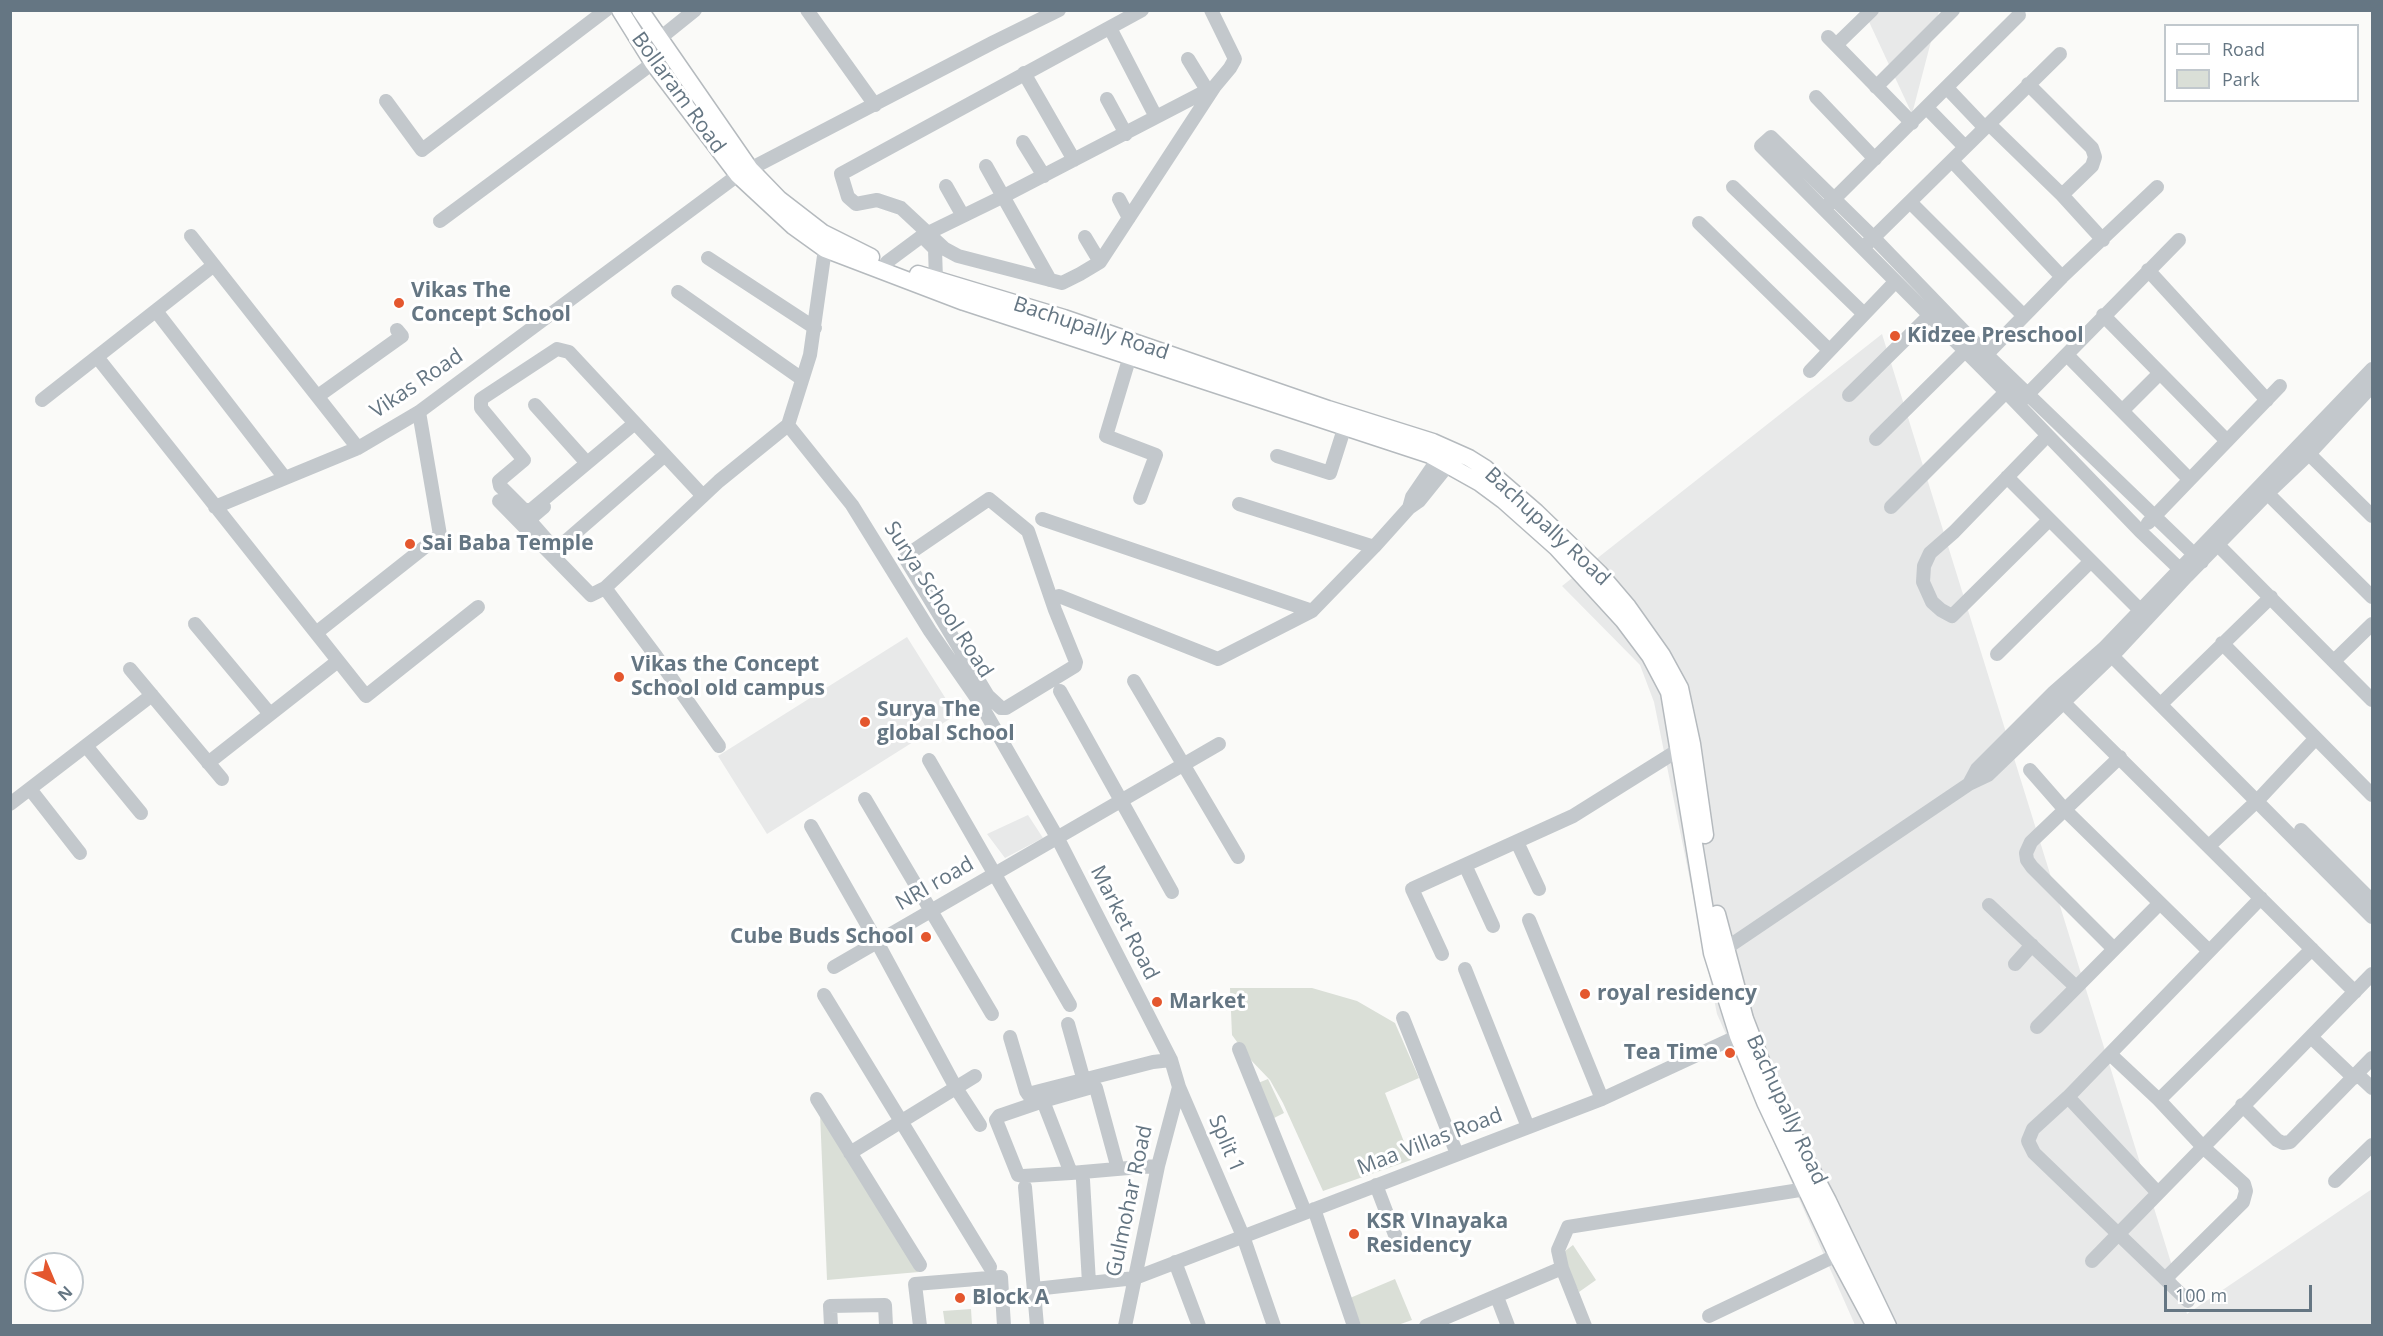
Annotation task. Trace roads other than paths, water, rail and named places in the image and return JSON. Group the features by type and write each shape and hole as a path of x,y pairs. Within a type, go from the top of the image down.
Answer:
{"main road":[{"name":"Bollaram Road","path":"620,10 653,63 744,172"},
{"name":"Bollaram Road","path":"640,10 744,172"},
{"name":"Bachupally Road","path":"744,172 793,226 825,249 894,277 991,304 1064,318 1328,409 1433,442 1470,458 1536,512 1599,573 1628,607 1662,655 1680,688 1694,755 1718,922 1747,1025 1771,1087 1888,1326"},
{"name":"Bachupally Road","path":"744,172 823,233 887,262 1130,356 1229,391 1345,426 1443,462 1480,483 1503,500 1557,548 1623,620 1650,656 1669,692 1712,953 1738,1036 1765,1102 1837,1255 1875,1326"}],"street":[{"path":"386,101 422,150 606,10"},
{"path":"659,39 695,10"},
{"path":"807,10 875,105"},
{"name":"Vikas Road","path":"215,507 357,448 419,412 744,172 1059,10"},
{"path":"936,280 935,249 901,208 877,200 855,204 848,197 841,174 1142,10"},
{"path":"924,234 958,256 1062,283 1100,262 1211,88 1230,69 1235,59 1211,10"},
{"path":"1872,10 1832,41 1912,123"},
{"path":"1876,87 1953,10"},
{"path":"1829,205 2019,15"},
{"path":"1110,28 1156,117"},
{"path":"1863,249 2060,54"},
{"path":"1188,59 1211,88"},
{"path":"440,221 653,63"},
{"path":"1024,73 1074,160"},
{"path":"2028,84 2092,148 2095,157 2092,166 2062,195"},
{"path":"887,262 924,234 1044,176 1211,88"},
{"path":"1947,88 2062,195 2103,240"},
{"path":"1816,97 1875,159"},
{"path":"1107,99 1126,134"},
{"path":"1927,108 1965,147"},
{"path":"1766,141 1829,205 1863,249 1895,282 1934,310 2023,400 2198,558"},
{"path":"1023,142 1044,176"},
{"path":"1952,161 2062,277"},
{"path":"986,166 1050,280"},
{"path":"946,186 963,216"},
{"path":"1733,187 1864,314"},
{"path":"1982,359 2062,277 2157,187"},
{"path":"1119,199 1129,218"},
{"path":"1910,202 2024,316"},
{"path":"1829,205 1874,238 1965,351 1982,359 2006,392 2023,400 2047,436 2183,572"},
{"path":"1700,223 1829,350"},
{"path":"191,236 357,448"},
{"path":"1085,237 1100,262"},
{"path":"2023,400 2178,240"},
{"path":"499,501 582,588 591,595 605,588 703,496 788,425 810,355 825,249"},
{"path":"708,258 815,328"},
{"path":"42,400 214,266"},
{"path":"2148,270 2267,400"},
{"path":"1810,371 1895,282"},
{"path":"678,292 802,379"},
{"path":"1849,395 1934,310"},
{"path":"156,311 285,478"},
{"path":"2103,315 2226,440"},
{"path":"318,396 402,336 398,330"},
{"path":"635,423 531,510 524,510 500,486 499,481 524,460 481,408 481,399 557,349 569,352 703,496"},
{"path":"1876,439 1965,351"},
{"path":"2067,355 2189,479"},
{"path":"1130,356 1106,436 1156,455 1140,498"},
{"path":"97,357 366,696 478,607"},
{"path":"2305,450 2373,369"},
{"path":"2122,411 2160,373"},
{"path":"2140,531 2280,386"},
{"path":"2111,649 2140,610 2198,558 2264,489 2373,386"},
{"path":"1891,507 2006,392"},
{"path":"535,405 587,463"},
{"path":"316,633 440,535 419,412"},
{"name":"Surya School Road","path":"788,425 842,491 930,632 984,700 1057,837"},
{"path":"1277,456 1330,473 1345,426"},
{"path":"2047,436 1954,532 1929,553 1924,566 1923,582 1932,602 1952,616 2049,520"},
{"path":"627,441 531,518 531,522 553,547 558,548 665,455"},
{"path":"2305,450 2373,516"},
{"path":"1059,596 1218,659 1312,610 1374,547 1408,508 1419,501 1443,462"},
{"path":"2007,477 2140,610"},
{"path":"2264,489 2373,597"},
{"path":"986,500 993,501 1028,531 1051,599 1075,658 1075,666 1006,708 1001,708 984,700 945,622 905,558 986,500"},
{"path":"1239,504 1374,547"},
{"path":"1042,519 1312,610"},
{"path":"2215,541 2373,700"},
{"path":"1997,654 2091,561"},
{"path":"898,581 913,572"},
{"path":"1725,948 1970,784 1977,769 2059,698 2111,649 2183,572"},
{"path":"605,588 656,656 718,746"},
{"path":"2164,701 2271,597"},
{"path":"930,632 945,622"},
{"path":"195,624 270,714"},
{"path":"2334,661 2373,624"},
{"path":"2222,643 2373,795"},
{"path":"2111,649 2368,898 2373,917"},
{"path":"208,763 338,661"},
{"path":"130,669 222,779"},
{"path":"1134,681 1238,857"},
{"path":"1060,692 1172,892"},
{"path":"10,804 152,695"},
{"path":"2059,698 2355,992"},
{"path":"2209,846 2316,738"},
{"name":"NRI road","path":"834,967 1219,744"},
{"path":"86,746 141,813"},
{"path":"1442,954 1412,889 1573,816 1680,749"},
{"path":"2114,948 2032,867 2027,860 2026,853 2031,842 2120,757"},
{"path":"929,760 1070,1005"},
{"path":"2030,770 2065,810 2209,951"},
{"path":"30,789 80,853"},
{"path":"865,800 992,1014"},
{"path":"811,826 878,942 956,1088 980,1125"},
{"name":"Market Road","path":"1057,837 1171,1060"},
{"path":"1517,842 1539,889"},
{"path":"1465,865 1493,926"},
{"path":"2188,1301 2030,1147 2028,1141 2033,1129 2068,1097 2261,898"},
{"path":"2037,1027 2160,903"},
{"path":"1989,905 2076,987"},
{"path":"1529,920 1602,1099"},
{"path":"2016,964 2032,945"},
{"path":"2159,1100 2312,949"},
{"path":"1465,969 1528,1127"},
{"path":"2092,1261 2242,1105 2373,974"},
{"path":"824,995 990,1267"},
{"path":"1403,1018 1457,1154"},
{"path":"1068,1024 1084,1081"},
{"name":"Maa Villas Road","path":"1035,1289 1135,1278 1175,1262 1244,1240 1309,1210 1602,1099 1738,1036"},
{"path":"1010,1037 1028,1094 1153,1062 1171,1060"},
{"path":"2311,1037 2373,1088"},
{"path":"1239,1049 1309,1210 1354,1326"},
{"path":"2110,1054 2159,1100 2203,1147 2244,1184 2247,1191 2243,1202 2165,1279"},
{"path":"2242,1105 2283,1143 2296,1138 2373,1058"},
{"name":"Split 1","path":"1171,1060 1179,1087 1244,1240 1274,1326"},
{"path":"850,1153 975,1076"},
{"path":"1118,1169 1096,1088 1092,1087 1043,1101 999,1116 996,1120 1018,1175 1077,1176 1118,1169 1158,1166"},
{"name":"Gulmohar Road","path":"1125,1326 1158,1166 1179,1087"},
{"path":"2068,1097 2157,1193"},
{"path":"817,1099 920,1266"},
{"path":"1043,1101 1077,1176 1089,1283"},
{"path":"2335,1181 2373,1145"},
{"path":"1376,1185 1397,1240"},
{"path":"1025,1187 1037,1326"},
{"path":"1586,1326 1562,1268 1558,1250 1568,1227 1806,1189"},
{"path":"1709,1316 1837,1255"},
{"path":"1175,1262 1199,1326"},
{"path":"1429,1325 1562,1268"},
{"path":"920,1326 915,1284 1001,1277 1004,1325 998,1326"},
{"path":"1497,1297 1508,1326"},
{"path":"831,1326 830,1306 885,1305 886,1326"}],"place":[{"name":"Vikas The Concept School","path":"399,303"},
{"name":"Kidzee Preschool","path":"1895,336"},
{"name":"Sai Baba Temple","path":"410,544"},
{"name":"Vikas the Concept School old campus","path":"619,677"},
{"name":"Surya The global School","path":"865,722"},
{"name":"Cube Buds School","path":"926,937"},
{"name":"royal residency","path":"1585,994"},
{"name":"Market","path":"1157,1002"},
{"name":"Tea Time","path":"1730,1053"},
{"name":"KSR VInayaka Residency","path":"1354,1234"},
{"name":"Block A","path":"960,1298"}]}
